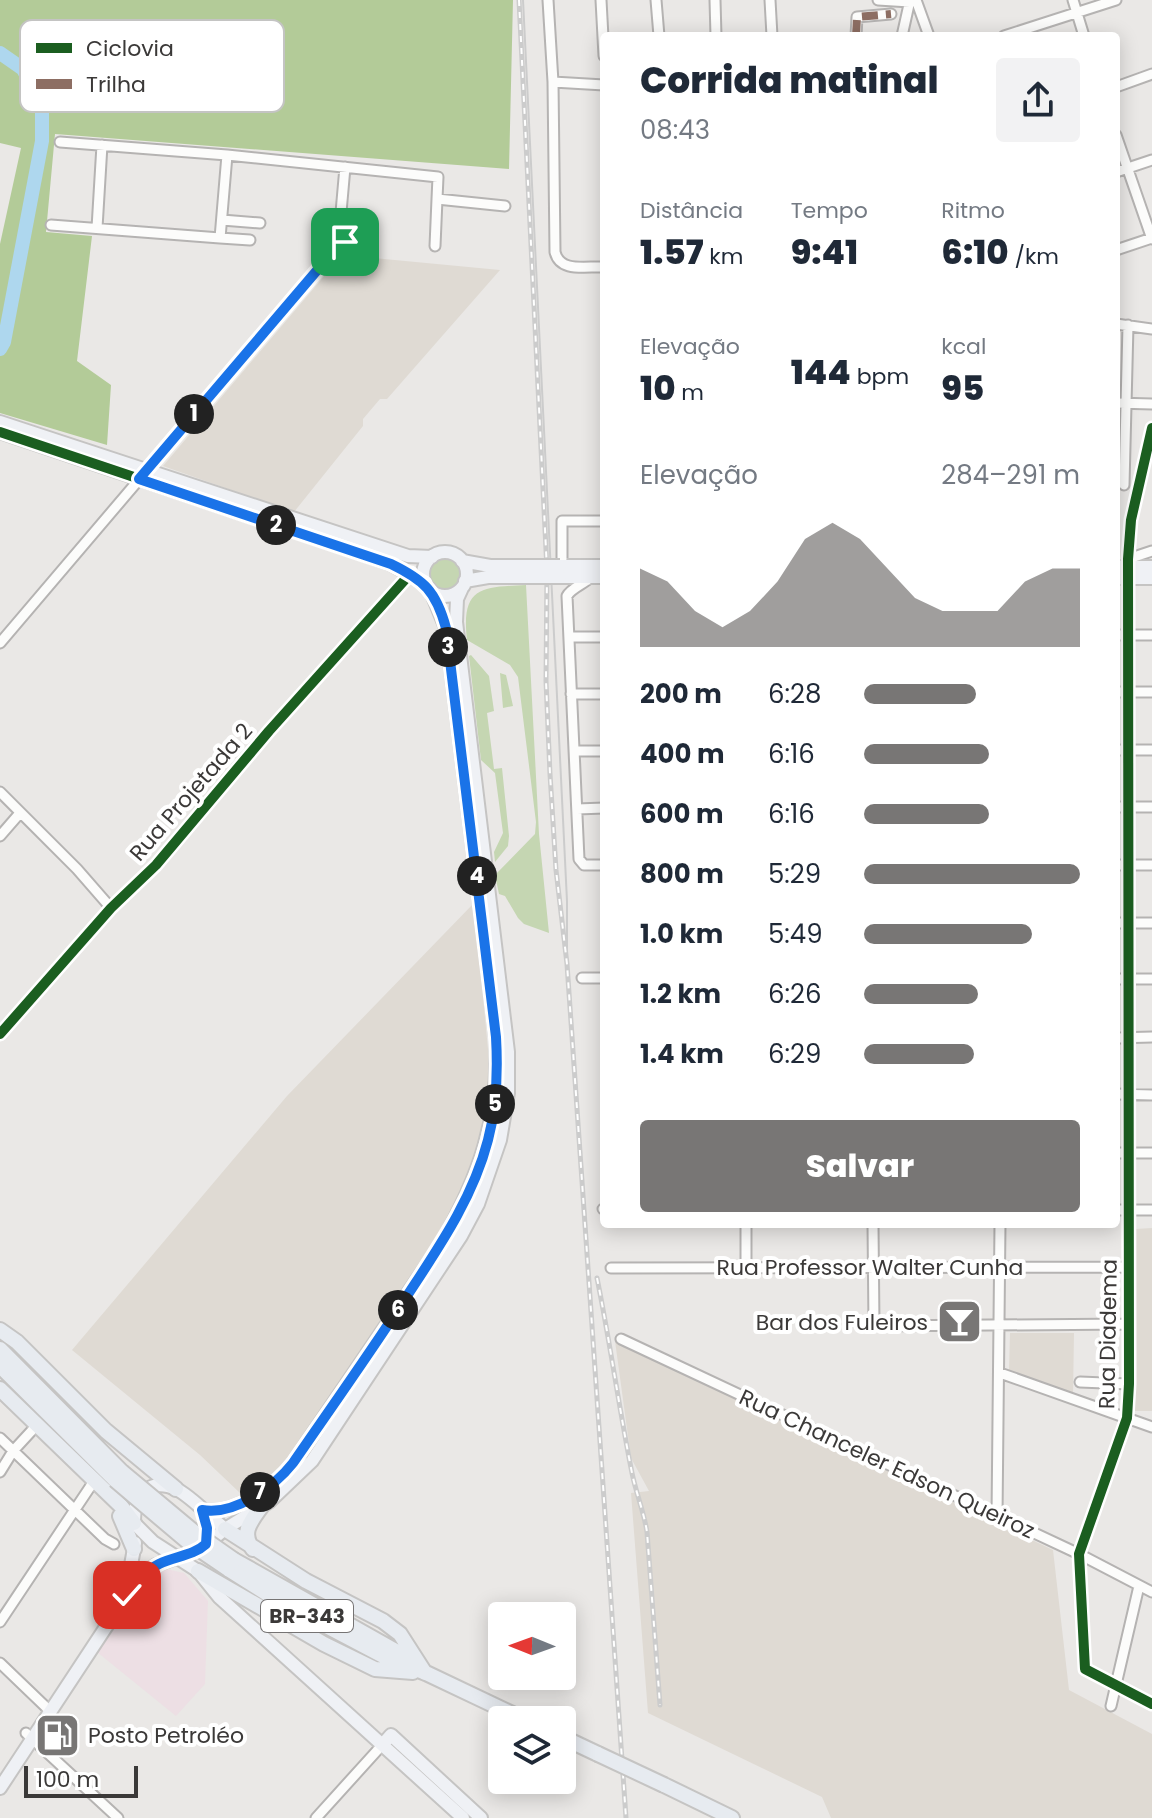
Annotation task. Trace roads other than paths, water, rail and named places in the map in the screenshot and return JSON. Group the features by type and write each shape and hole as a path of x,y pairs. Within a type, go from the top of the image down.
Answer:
{"highway":[{"path":"0,1330 17,1342 106,1431 176,1489"},
{"name":"BR-343","path":"0,1349 33,1391 187,1541 231,1564 277,1600 389,1659 496,1706"},
{"name":"BR-343","path":"0,1366 33,1391"},
{"path":"0,1389 134,1523"},
{"path":"95,1482 124,1523 134,1549"},
{"path":"254,1549 246,1532 261,1507"},
{"path":"225,1529 306,1581 383,1621 400,1634 426,1673"},
{"path":"198,1571 375,1669 426,1673"},
{"path":"576,1744 732,1818"}],"main road":[{"path":"0,422 411,573 442,596 456,593 464,584 488,577 600,566"},
{"path":"0,432 408,556 432,557 444,552 462,561 524,572"},
{"path":"202,1510 219,1510 251,1497 279,1479 293,1463 440,1246 477,1173 487,1141 496,1096 496,1037 446,628 424,569 432,557"},
{"path":"0,1788 29,1736 124,1592 156,1565 201,1549 286,1488 312,1461 461,1236 478,1204 500,1140 508,1093 508,1052 456,622 457,599 467,574 462,561"},
{"path":"1123,570 1152,567"},
{"path":"561,568 598,577"},
{"path":"1123,570 1152,578"},
{"path":"124,1592 134,1549 133,1509 145,1490 154,1487 176,1489 225,1529"},
{"path":"202,1510 207,1528 206,1544"},
{"path":"134,1523 153,1542 198,1571 219,1597 463,1818"},
{"path":"383,1744 391,1735 481,1818"},
{"path":"0,1774 29,1736"}],"street":[{"path":"548,0 553,82 556,259 565,266 600,267"},
{"path":"601,0 603,32"},
{"path":"656,0 659,32"},
{"path":"715,0 716,32"},
{"path":"770,0 772,32"},
{"path":"878,0 912,1"},
{"path":"1073,0 1083,32"},
{"path":"1017,32 1116,0"},
{"path":"903,32 912,1"},
{"path":"912,1 927,32"},
{"path":"856,32 858,16 891,14"},
{"path":"1120,86 1152,74"},
{"path":"553,82 600,85"},
{"path":"60,142 227,155 438,177 435,246"},
{"path":"97,228 102,145"},
{"path":"1120,147 1152,239 1120,249"},
{"path":"220,238 227,155"},
{"path":"1120,171 1152,160"},
{"path":"0,643 331,254 344,245 344,238 339,235 345,167"},
{"path":"437,199 505,206"},
{"path":"222,220 260,223"},
{"path":"51,225 250,240"},
{"path":"1120,324 1152,329"},
{"path":"1128,325 1121,403 1120,485 1137,490"},
{"path":"1121,403 1152,404"},
{"name":"Rua Diadema","path":"1079,1554 1127,1418 1129,692 1123,570 1137,490 1148,465 1152,428"},
{"path":"561,568 562,521 600,521"},
{"path":"1123,570 1152,551"},
{"name":"Rua Projetada 2","path":"0,1034 111,908 156,865 269,731 411,573"},
{"path":"598,577 570,591 567,596 579,859 584,865 600,865"},
{"path":"1120,635 1152,635"},
{"path":"569,637 600,637"},
{"path":"1120,692 1152,692"},
{"path":"571,694 600,694"},
{"path":"1120,750 1152,750"},
{"path":"574,751 600,751"},
{"path":"0,792 111,908"},
{"path":"1120,807 1152,807"},
{"path":"577,809 600,808"},
{"path":"0,836 20,813"},
{"path":"1120,865 1152,865"},
{"path":"1120,923 1152,923"},
{"path":"582,978 600,978"},
{"path":"1120,979 1152,979"},
{"path":"1120,1038 1152,1037"},
{"path":"1120,1094 1152,1095"},
{"path":"1120,1153 1152,1153"},
{"path":"1120,1210 1152,1210"},
{"path":"746,1228 746,1268"},
{"path":"873,1228 872,1324 1129,1324"},
{"path":"997,1517 1000,1228"},
{"name":"Rua Professor Walter Cunha","path":"611,1268 1128,1267"},
{"name":"Rua Chanceler Edson Queiroz","path":"621,1339 1079,1554 1152,1592"},
{"path":"1000,1373 1152,1427"},
{"path":"1080,1382 1129,1384"},
{"path":"0,1472 13,1451 36,1426"},
{"path":"0,1438 105,1539 114,1544"},
{"path":"0,1622 74,1508 95,1482"},
{"path":"1079,1554 1085,1669 1152,1704"},
{"path":"1111,1706 1139,1586"},
{"path":"0,1663 47,1708"},
{"path":"29,1736 118,1818"},
{"path":"316,1818 383,1744"}],"waterway":[{"path":"0,53 20,67"},
{"path":"0,349 4,342 42,141 42,112"}],"tram line":[{"path":"523,0 567,901 567,964"}],"railway":[{"path":"519,0 547,570 546,681 550,774 556,870 567,964 626,1818"},
{"path":"597,1278 632,1473 647,1532 660,1705"}],"place":[{"name":"Bar dos Fuleiros","path":"959,1322"},
{"name":"Posto Petroléo","path":"57,1735"}]}
